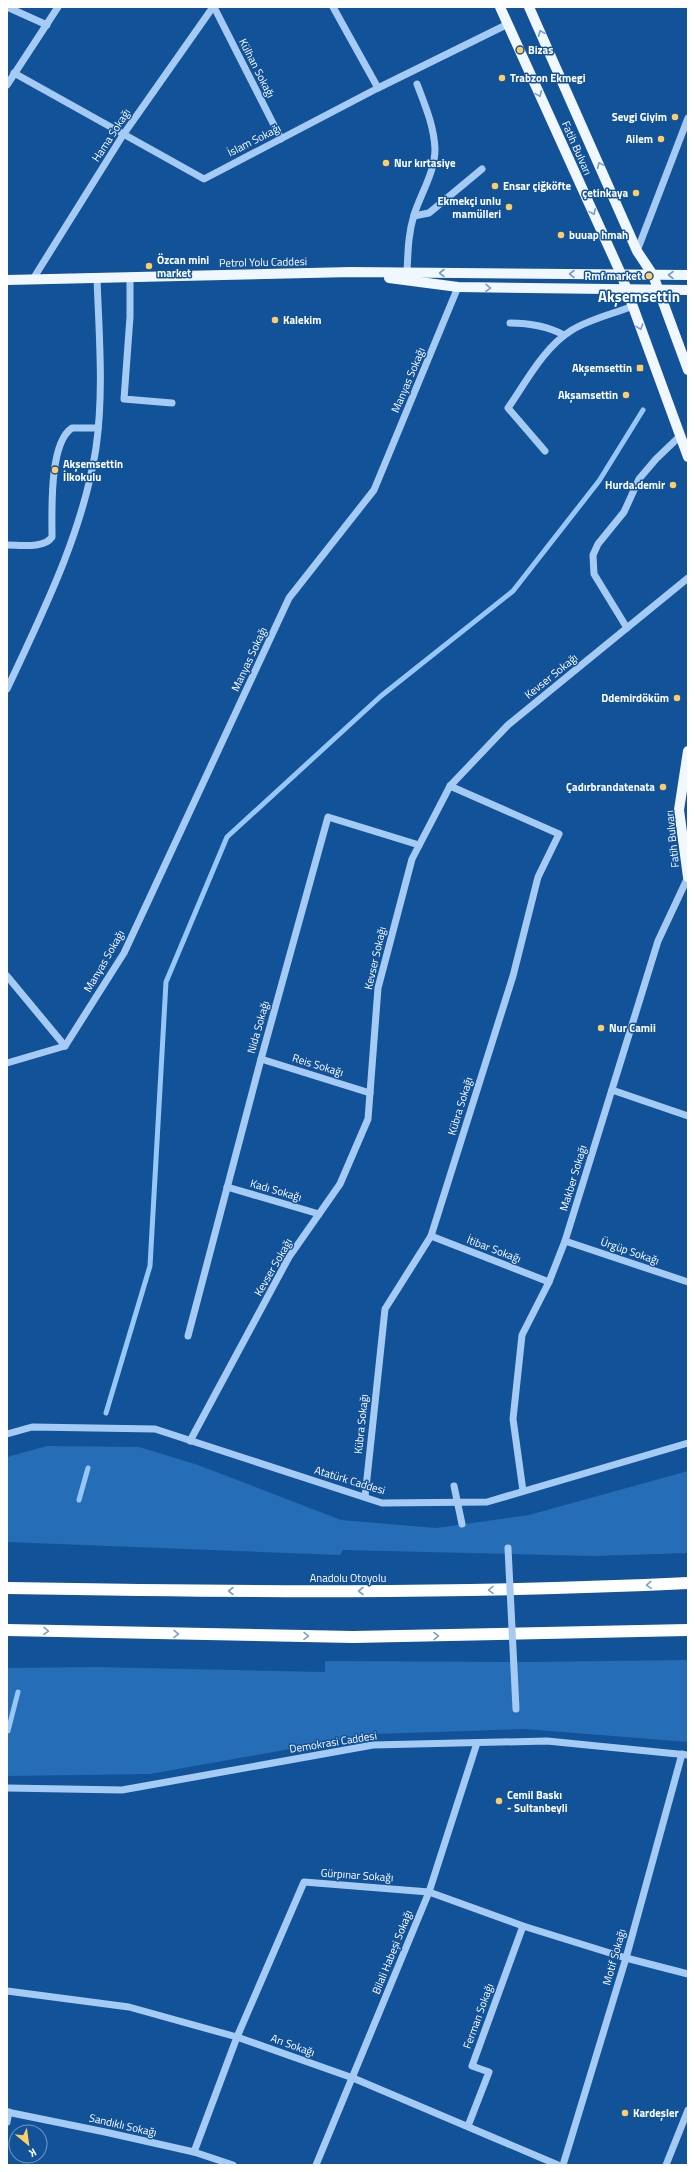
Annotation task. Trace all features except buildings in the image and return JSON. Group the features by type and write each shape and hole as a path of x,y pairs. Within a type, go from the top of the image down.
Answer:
{"highway":[{"name":"Anadolu Otoyolu","path":"7,1588 185,1591 452,1591 688,1583"},
{"path":"7,1630 353,1638 688,1630"}],"main road":[{"name":"Fatih Bulvarı","path":"500,7 621,274 688,458"},
{"name":"Fatih Bulvarı","path":"529,7 637,251 654,275 688,370"},
{"name":"Petrol Yolu Caddesi","path":"7,280 352,272 688,275"},
{"name":"Petrol Yolu Caddesi","path":"352,272 458,287 627,291 688,290"},
{"name":"Fatih Bulvarı","path":"688,751 679,810 688,877"}],"street":[{"path":"7,7 47,25"},
{"path":"7,85 58,7"},
{"name":"Hama Sokağı","path":"33,279 123,135 214,7"},
{"name":"Külhan Sokağı","path":"214,7 281,139"},
{"path":"333,7 378,88"},
{"name":"İslam Sokağı","path":"14,73 123,135 204,178 378,88 508,24"},
{"path":"407,272 410,230 433,168 435,148 430,119 417,84"},
{"path":"637,251 688,118"},
{"path":"414,216 430,213 482,169"},
{"path":"7,689 34,630 75,532 92,467 98,428 100,394 97,278"},
{"path":"130,278 130,317 124,399 172,403"},
{"name":"Manyas Sokağı","path":"65,1046 124,953 289,598 374,490 458,287"},
{"path":"545,451 508,408 547,353 564,335 574,329 633,306"},
{"path":"510,323 533,324 550,328 564,335"},
{"path":"7,545 44,544 49,541 52,537 54,474 61,440 72,428 98,428"},
{"path":"628,628 594,574 593,555 598,544 624,512 634,490 647,469 680,436"},
{"name":"Kevser Sokağı","path":"190,1441 289,1257 340,1184 368,1119 378,988 412,859 450,786 508,725 688,578"},
{"name":"Kübra Sokağı","path":"365,1497 385,1309 430,1236 513,976 538,877 559,834 450,786"},
{"name":"Nida Sokağı","path":"188,1336 260,1059 328,817 419,845"},
{"name":"Makber Sokağı","path":"523,1491 513,1419 522,1335 550,1282 565,1241 658,941 688,877"},
{"path":"7,976 65,1046 7,1063"},
{"name":"Reis Sokağı","path":"260,1059 370,1093"},
{"path":"612,1090 688,1116"},
{"name":"Kadı Sokağı","path":"227,1187 319,1214"},
{"name":"İtibar Sokağı","path":"430,1236 550,1282"},
{"name":"Ürgüp Sokağı","path":"565,1241 688,1282"},
{"name":"Atatürk Caddesi","path":"7,1434 32,1427 155,1429 382,1503 487,1502 688,1443"},
{"path":"454,1486 462,1524"},
{"path":"508,1548 516,1709"},
{"name":"Demokrasi Caddesi","path":"7,1788 122,1790 374,1745 547,1741 685,1755"},
{"name":"Bilali Habeşi Sokağı","path":"316,2165 353,2078 428,1892 477,1743"},
{"name":"Motif Sokağı","path":"563,2165 626,1958 685,1755"},
{"name":"Gürpınar Sokağı","path":"194,2152 237,2037 304,1882 428,1892 523,1926 626,1958 688,1974"},
{"name":"Ferman Sokağı","path":"468,2126 489,2072 472,2066 523,1926"},
{"name":"Arı Sokağı","path":"7,1991 129,2007 237,2037 353,2078 558,2165"},
{"path":"666,2165 688,2110"},
{"path":"7,2122 8,2112"},
{"name":"Sandıklı Sokağı","path":"8,2112 194,2152 233,2165"}],"shaded area":[{"path":"47,1446 139,1447 198,1465 341,1520 436,1528 529,1515 688,1471 688,1553 594,1556 343,1550 340,1555 7,1542 7,1457"},
{"path":"688,1660 688,1742 525,1729 374,1734 150,1774 7,1776 7,1668 95,1667 325,1672 325,1661 530,1662"}],"waterway":[{"path":"106,1413 150,1266 166,982 227,837 381,696 513,591 599,481 643,410"},
{"path":"79,1500 88,1468"},
{"path":"8,1731 18,1692"}],"place":[{"name":"Bizas","path":"520,50"},
{"name":"Trabzon Ekmegi","path":"502,78"},
{"name":"Sevgi Giyim","path":"675,117"},
{"name":"Ailem","path":"661,139"},
{"name":"Nur kırtasiye","path":"386,163"},
{"name":"Ensar çiğköfte","path":"495,186"},
{"name":"çetinkaya","path":"636,193"},
{"name":"Ekmekçi unlu mamülleri","path":"509,207"},
{"name":"buuap hmah","path":"561,235"},
{"name":"Özcan mini market","path":"149,266"},
{"name":"Rmf market","path":"649,276"},
{"name":"Kalekim","path":"275,320"},
{"name":"Akşemsettin","path":"640,368"},
{"name":"Akşamsettin","path":"626,395"},
{"name":"Akşemsettin İlkokulu","path":"55,470"},
{"name":"Hurda.demir","path":"673,485"},
{"name":"Ddemirdöküm","path":"677,698"},
{"name":"Çadırbrandatenata","path":"663,787"},
{"name":"Nur Camii","path":"601,1028"},
{"name":"Cemil Baskı - Sultanbeyli","path":"499,1801"},
{"name":"Kardeşler","path":"625,2113"}],"district":[{"name":"Akşemsettin","path":"639,296"}]}
